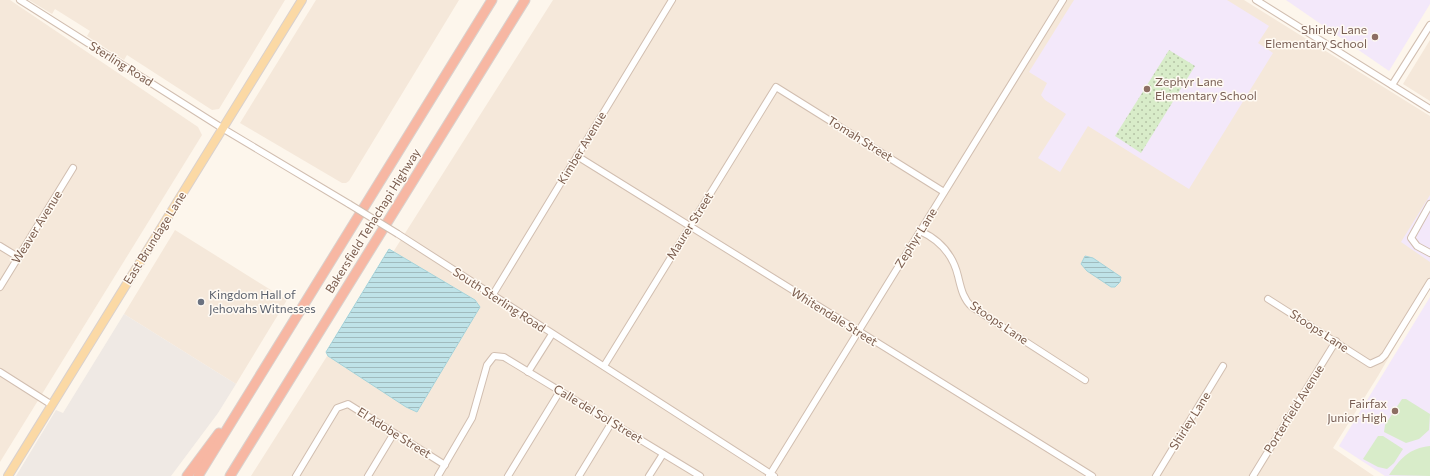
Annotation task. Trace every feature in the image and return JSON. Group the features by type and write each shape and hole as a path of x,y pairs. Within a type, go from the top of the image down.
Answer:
{"highway":[{"name":"Bakersfield Tehachapi Highway","path":"198,476 492,0"},
{"name":"Bakersfield Tehachapi Highway","path":"230,476 525,0"},
{"path":"187,476 222,428 234,418"}],"main road":[{"name":"East Brundage Lane","path":"8,476 302,0"}],"street":[{"name":"Sterling Road","path":"20,0 222,128"},
{"name":"Kimber Avenue","path":"492,296 672,0"},
{"name":"Zephyr Lane","path":"771,475 1063,0"},
{"path":"1256,0 1430,109"},
{"path":"1392,85 1430,25"},
{"name":"Tomah Street","path":"776,87 944,192"},
{"name":"Maurer Street","path":"604,366 776,87"},
{"name":"South Sterling Road","path":"222,128 398,234 771,475"},
{"name":"Whitendale Street","path":"577,156 1092,476"},
{"name":"Weaver Avenue","path":"0,287 73,168"},
{"path":"1430,204 1411,238 1417,246 1430,254"},
{"name":"Stoops Lane","path":"920,231 935,239 948,252 956,268 964,298 972,307 1085,380"},
{"path":"0,246 18,257"},
{"name":"Stoops Lane","path":"1268,299 1370,364 1381,359 1385,355 1430,282"},
{"path":"528,372 552,334"},
{"name":"Porterfield Avenue","path":"1253,476 1336,341"},
{"name":"Calle del Sol Street","path":"445,465 472,418 487,364 494,356 504,356 700,476"},
{"name":"Shirley Lane","path":"1156,476 1223,366"},
{"path":"0,372 52,405"},
{"path":"508,476 560,391"},
{"name":"El Adobe Street","path":"296,476 337,408 348,404 445,465"},
{"path":"579,476 612,422"},
{"path":"368,476 394,433"},
{"path":"649,476 663,454"},
{"path":"438,476 445,465"}],"shaded area":[{"path":"0,0 10,0 198,127 202,135 0,462"},
{"path":"29,0 285,0 219,109 212,110 127,55 124,60 87,36 90,31 55,9 52,14"},
{"path":"316,0 459,0 349,181 346,183 342,183 240,123"},
{"path":"553,0 1244,0 1430,116 1430,286 1378,376 1333,448 1374,476 251,476"},
{"name":"Zephyr Lane Elementary School","path":"1074,0 1227,0 1269,26 1258,43 1273,53 1189,189 1088,126 1060,172 1038,158 1066,114 1045,100 1041,95 1047,83 1029,72"},
{"name":"Shirley Lane Elementary School","path":"1286,0 1430,0 1430,4 1389,71"},
{"path":"1430,40 1430,101 1403,84"},
{"path":"1430,195 1430,262 1401,242"},
{"path":"175,230 287,300 236,384 124,314"},
{"name":"Fairfax Junior High","path":"1430,297 1430,476 1385,476 1339,446"},
{"path":"124,314 236,384 218,413 171,476 16,476 56,410 63,413"}],"green space":[{"path":"1169,50 1195,66 1141,153 1115,136"},
{"path":"1402,399 1406,399 1430,414 1429,430 1419,439 1406,443 1384,432 1385,425"},
{"path":"1378,436 1383,436 1403,449 1394,463 1387,469 1378,467 1363,459"},
{"path":"1430,446 1430,476 1389,475 1401,459 1406,455 1416,449"}],"water":[{"path":"389,249 475,300 480,307 417,412 406,407 328,356 326,352"},
{"path":"1085,256 1093,258 1121,277 1120,282 1115,287 1111,287 1087,271 1081,264"}],"place":[{"name":"Shirley Lane Elementary School","path":"1375,37"},
{"name":"Zephyr Lane Elementary School","path":"1147,89"},
{"name":"Kingdom Hall of Jehovahs Witnesses","path":"201,302"},
{"name":"Fairfax Junior High","path":"1395,411"}]}
